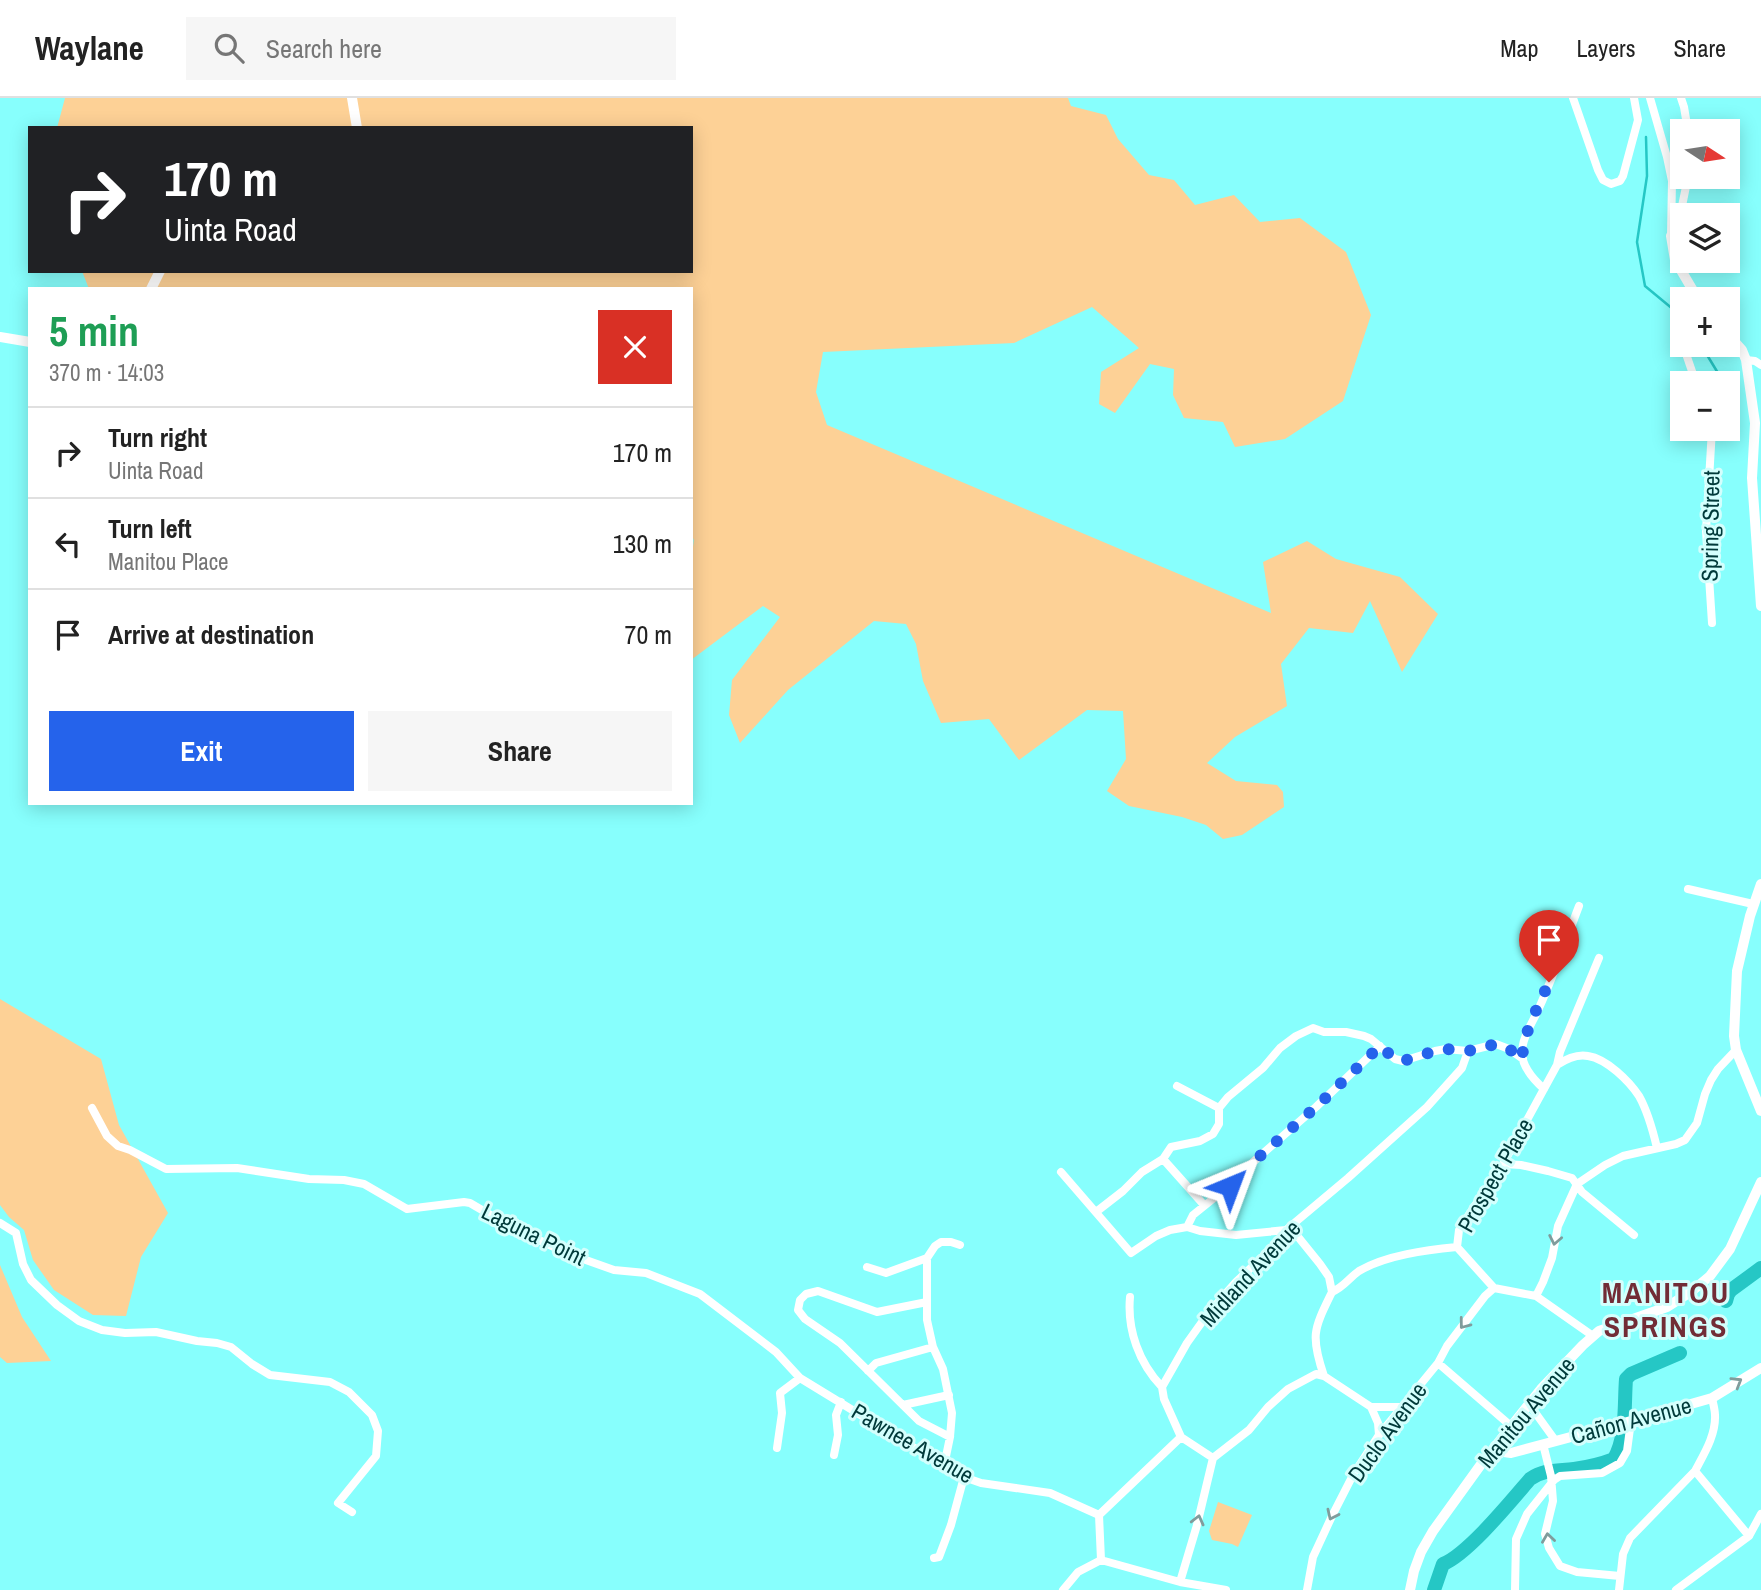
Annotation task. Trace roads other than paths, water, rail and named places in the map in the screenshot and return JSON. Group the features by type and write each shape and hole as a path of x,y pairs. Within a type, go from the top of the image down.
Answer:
{"main road":[{"name":"Manitou Avenue","path":"1410,1590 1422,1549 1458,1496 1529,1404 1592,1336 1674,1304 1703,1282 1730,1249 1761,1182"}],"street":[{"path":"352,98 357,126"},
{"path":"1573,98 1598,170 1603,180 1611,184 1620,181 1623,176 1638,120 1634,98"},
{"path":"1650,98 1667,156 1672,181 1672,203"},
{"path":"1681,98 1686,119"},
{"path":"0,337 28,342"},
{"path":"1740,348 1746,360 1755,423 1752,478 1761,606"},
{"path":"1746,360 1761,365"},
{"name":"Spring Street","path":"1711,441 1706,531 1712,623"},
{"path":"1761,884 1753,904 1737,971 1734,1023 1735,1050 1761,1111"},
{"path":"1688,889 1753,904"},
{"path":"1544,1089 1535,1081 1526,1066 1522,1051 1527,1032 1579,906"},
{"name":"Prospect Place","path":"1324,1376 1315,1350 1315,1334 1332,1292 1341,1288 1358,1272 1376,1264 1399,1256 1457,1247 1459,1230 1503,1164 1557,1065 1599,958"},
{"path":"1096,1212 1142,1172 1163,1159 1171,1147 1200,1141 1213,1135 1219,1124 1219,1108 1228,1097 1263,1068 1280,1048 1313,1028 1356,1033 1371,1039 1395,1059 1403,1061 1435,1051 1468,1051 1496,1044 1523,1059"},
{"path":"1187,1227 1193,1215 1230,1186 1380,1046"},
{"path":"1536,1297 1552,1258 1558,1226 1577,1184 1623,1156 1681,1142 1689,1136 1697,1123 1711,1080 1735,1050"},
{"name":"Midland Avenue","path":"1162,1387 1187,1343 1236,1282 1273,1247 1286,1230 1427,1107 1462,1068 1468,1051"},
{"path":"1557,1065 1575,1057 1588,1056 1616,1071 1639,1097 1652,1127 1657,1148"},
{"path":"1177,1086 1219,1108"},
{"name":"Laguna Point","path":"92,1108 107,1136 118,1146 166,1169 237,1168 309,1179 344,1180 364,1184 407,1209 470,1203 510,1227 569,1254 614,1270 646,1273 700,1294 776,1352"},
{"path":"1163,1159 1204,1205"},
{"path":"1503,1164 1521,1165 1572,1178 1582,1192 1634,1235"},
{"path":"1061,1172 1131,1253 1156,1236 1187,1227 1236,1235 1286,1230 1302,1241 1320,1264 1329,1277 1332,1292"},
{"path":"0,1223 16,1233 23,1264 31,1280 57,1305 79,1321 102,1330 125,1333 156,1332 217,1343 231,1347 270,1375 330,1382 349,1392 372,1416 378,1431 376,1456 338,1503 352,1512"},
{"path":"944,1466 952,1413 943,1369 933,1347 927,1320 927,1258 940,1242 960,1245"},
{"path":"1457,1247 1494,1288 1536,1297 1592,1336"},
{"path":"867,1267 886,1273 927,1258"},
{"name":"Duclo Avenue","path":"1307,1590 1313,1557 1353,1475 1379,1435 1438,1363 1447,1346 1494,1288"},
{"path":"927,1302 877,1312 818,1291 806,1294 800,1300 798,1310 805,1319 840,1343 919,1421 950,1437"},
{"path":"1130,1297 1128,1313 1137,1348 1150,1375 1162,1387 1164,1399 1181,1437 1213,1458"},
{"path":"869,1371 876,1363 933,1347"},
{"name":"Pawnee Avenue","path":"776,1352 800,1378 964,1477 981,1483 1050,1493 1099,1515"},
{"path":"1438,1363 1511,1426"},
{"name":"Cañon Avenue","path":"1495,1446 1511,1453 1712,1398 1761,1368"},
{"path":"1180,1582 1213,1458 1249,1430 1288,1389 1315,1374 1324,1376 1371,1407 1401,1408"},
{"path":"777,1448 782,1413 780,1393 800,1378"},
{"path":"903,1405 949,1395"},
{"path":"1619,1590 1623,1554 1630,1538 1695,1471 1712,1438 1716,1415 1712,1398"},
{"path":"834,1455 838,1436 836,1415 841,1402"},
{"path":"1529,1404 1555,1440"},
{"path":"1371,1407 1378,1423 1379,1435"},
{"path":"1550,1474 1560,1476 1602,1472 1620,1463 1627,1451 1630,1421"},
{"path":"1101,1560 1099,1515 1181,1437"},
{"path":"1543,1444 1553,1501 1545,1534 1549,1548 1560,1566 1577,1572 1620,1576"},
{"path":"1695,1471 1749,1536"},
{"path":"1515,1590 1516,1539 1550,1474"},
{"path":"934,1558 939,1557 951,1525 964,1477"},
{"path":"1676,1590 1749,1536 1761,1514"},
{"path":"1063,1590 1078,1572 1101,1560 1180,1582 1226,1590"}],"waterway":[{"path":"1646,137 1647,176 1637,242 1645,286 1670,307"},
{"path":"1708,357 1717,371"},
{"path":"1726,1301 1731,1290 1761,1268"},
{"path":"1434,1590 1443,1564 1477,1539 1530,1479 1546,1472 1584,1467 1614,1459 1623,1430 1626,1379 1631,1374 1680,1353"}],"district":[{"name":"MANITOU SPRINGS","path":"1666,1309"}]}
